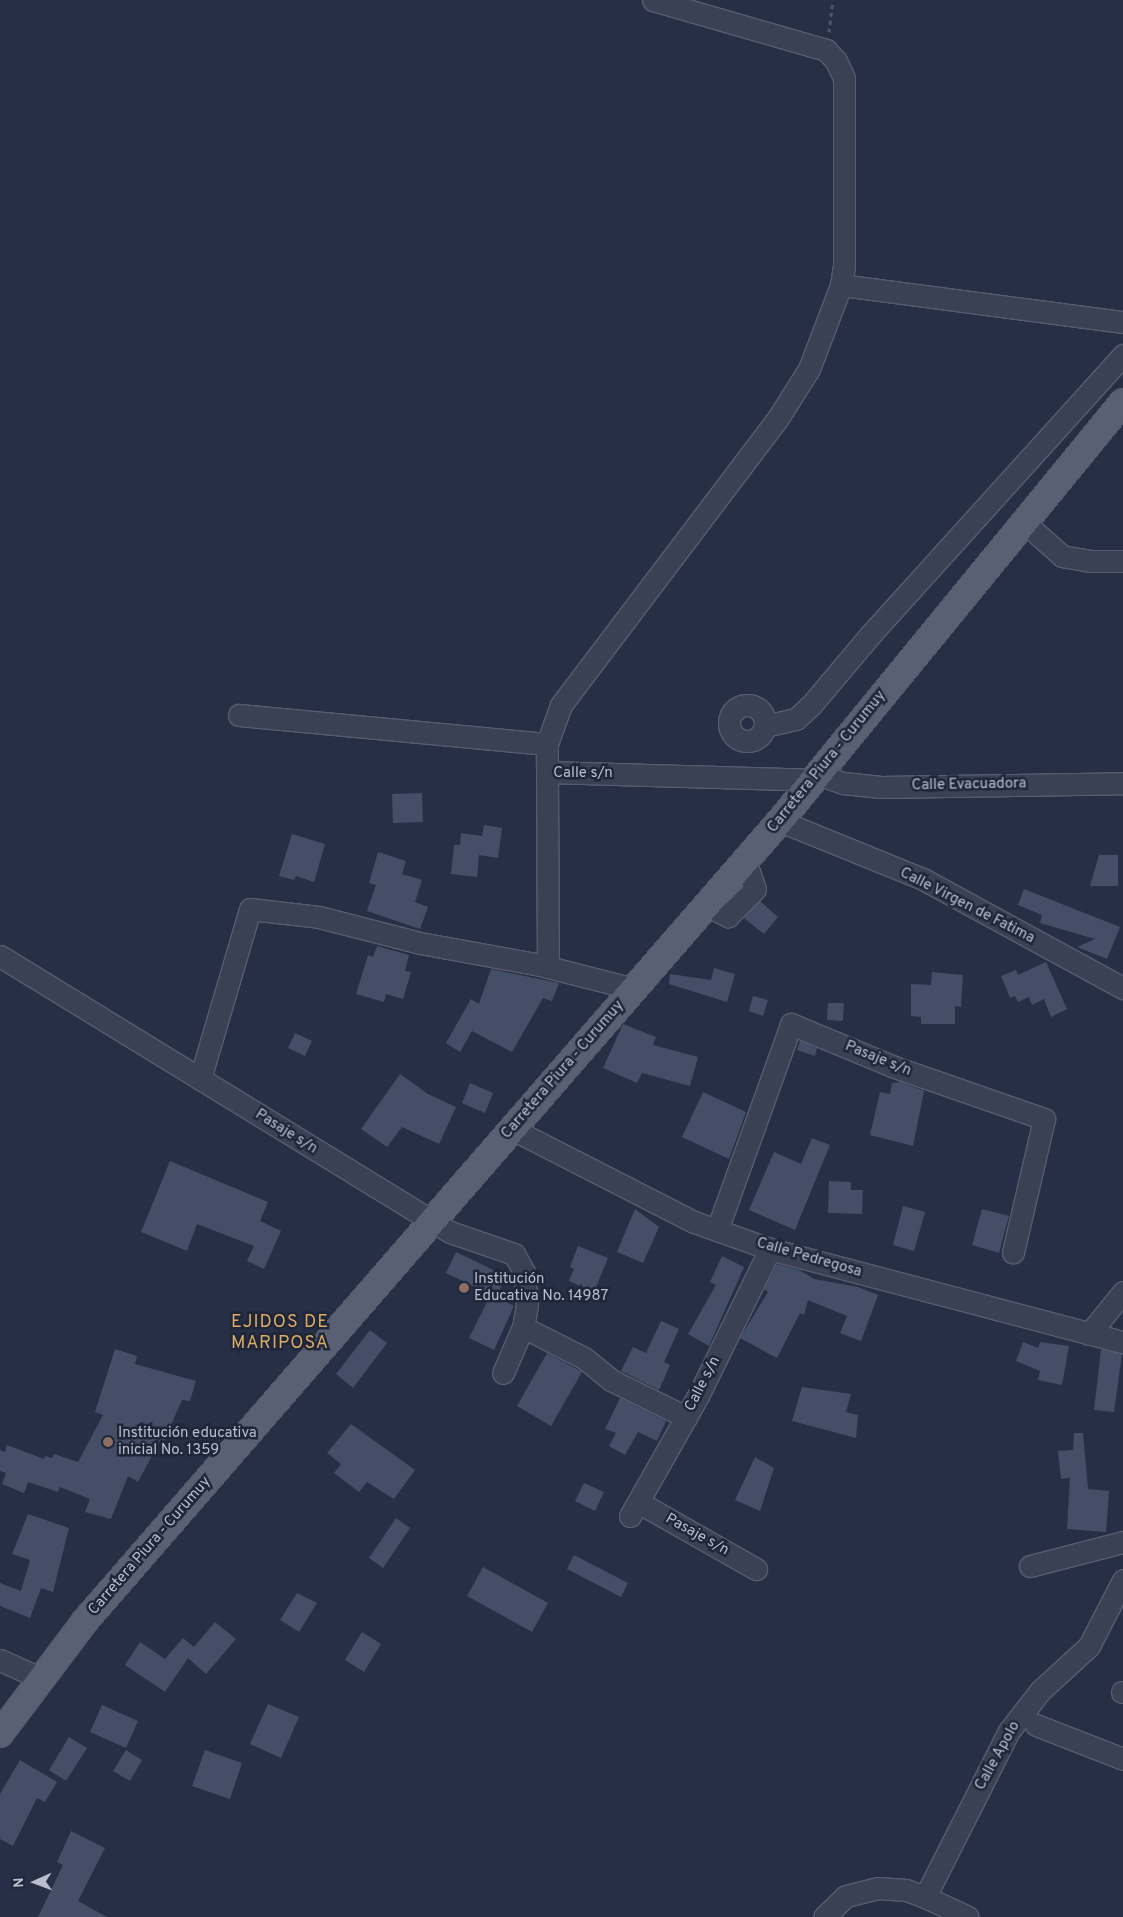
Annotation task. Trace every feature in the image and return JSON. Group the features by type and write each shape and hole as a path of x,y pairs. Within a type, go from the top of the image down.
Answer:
{"main road":[{"name":"Carretera Piura - Curumuy","path":"0,1734 85,1621 780,820 1123,402"}],"street":[{"path":"547,772 547,744 561,705 778,418 809,369 841,285 844,78 826,50 654,0"},
{"path":"841,285 1123,322"},
{"path":"765,726 796,719 812,704 871,634 1123,355"},
{"path":"1025,523 1045,544 1062,556 1090,561 1123,561"},
{"path":"239,715 547,744"},
{"name":"Calle s/n","path":"548,967 547,772 814,777"},
{"name":"Calle Evacuadora","path":"814,777 881,786 1123,783"},
{"name":"Calle Virgen de Fatima","path":"780,820 923,879 1123,988"},
{"path":"200,1079 250,909 319,917 420,943 548,967 634,988"},
{"name":"Pasaje s/n","path":"0,956 450,1232 514,1254 524,1272 527,1306 522,1327 503,1372"},
{"name":"Pasaje s/n","path":"717,1230 791,1024 892,1066 1044,1119 1013,1252"},
{"name":"Calle Pedregosa","path":"512,1129 694,1222 770,1249 1123,1342"},
{"name":"Calle s/n","path":"634,1509 686,1417 770,1249"},
{"path":"1089,1334 1123,1292"},
{"path":"522,1327 584,1358 610,1380 686,1417"},
{"name":"Pasaje s/n","path":"634,1509 756,1569"},
{"path":"1030,1566 1123,1542"},
{"name":"Calle Apolo","path":"925,1897 1009,1731 1040,1690 1090,1646 1123,1580"},
{"path":"0,1660 42,1679"},
{"path":"1036,1725 1123,1760"},
{"path":"824,1917 846,1896 878,1888 906,1890 968,1917"}],"path":[{"path":"826,50 833,0"}],"building":[{"path":"422,793 423,822 393,823 392,794"},
{"path":"484,825 502,828 498,858 479,855 477,877 451,874 454,845 460,845 461,833 482,836"},
{"path":"292,834 325,844 314,882 296,876 294,880 279,876"},
{"path":"378,852 406,861 402,874 422,880 415,902 428,907 420,929 367,911 376,885 369,883"},
{"path":"1099,855 1118,855 1118,886 1090,886"},
{"path":"1024,889 1120,927 1107,959 1077,947 1095,939 1040,923 1042,915 1018,905"},
{"path":"760,901 778,917 764,934 744,918"},
{"path":"377,946 409,955 405,971 411,972 403,999 386,994 384,1002 356,994 368,955 373,957"},
{"path":"1046,962 1067,1009 1051,1017 1044,999 1032,1005 1029,997 1018,1002 1015,996 1010,998 1001,976 1016,970 1018,975"},
{"path":"714,968 735,974 727,1002 669,984 670,974 711,980"},
{"path":"491,969 559,983 552,1001 543,998 512,1052 472,1031 460,1052 446,1043 471,999 479,1004"},
{"path":"932,972 963,975 961,1007 955,1006 955,1024 921,1024 921,1017 911,1016 911,984 931,985"},
{"path":"753,996 768,1000 763,1016 749,1011"},
{"path":"828,1003 844,1003 843,1021 827,1020"},
{"path":"623,1024 656,1037 653,1045 698,1057 690,1086 642,1073 637,1083 603,1068"},
{"path":"295,1033 312,1041 305,1056 288,1048"},
{"path":"800,1041 817,1048 815,1056 797,1050"},
{"path":"400,1074 428,1094 456,1107 439,1144 402,1127 387,1147 361,1129"},
{"path":"901,1082 924,1091 913,1146 870,1135 880,1092 890,1094 892,1083"},
{"path":"470,1083 493,1093 485,1113 462,1103"},
{"path":"703,1092 746,1112 729,1159 682,1137"},
{"path":"812,1138 830,1145 795,1230 749,1210 774,1152 801,1164"},
{"path":"170,1161 268,1202 260,1221 281,1231 264,1269 247,1261 254,1246 197,1224 187,1251 141,1232"},
{"path":"829,1181 851,1182 851,1190 863,1190 862,1214 828,1213"},
{"path":"903,1206 925,1212 914,1251 893,1245"},
{"path":"635,1209 659,1227 643,1263 617,1252"},
{"path":"982,1209 1009,1216 999,1253 972,1245"},
{"path":"578,1246 608,1258 594,1292 569,1281 574,1269 570,1267"},
{"path":"456,1252 506,1276 496,1297 446,1273"},
{"path":"722,1256 744,1267 709,1346 688,1334 716,1285 710,1282"},
{"path":"777,1264 799,1270 814,1279 858,1287 878,1295 861,1341 840,1333 847,1316 808,1300 804,1315 800,1313 777,1358 740,1338 768,1292 764,1289"},
{"path":"491,1294 514,1306 494,1350 469,1338"},
{"path":"661,1321 679,1329 664,1362 670,1365 659,1390 621,1371 633,1347 646,1353"},
{"path":"370,1330 387,1343 353,1388 336,1374"},
{"path":"1023,1342 1038,1348 1040,1342 1069,1346 1062,1385 1038,1380 1040,1371 1016,1361"},
{"path":"115,1349 137,1356 135,1364 196,1381 190,1401 182,1400 164,1441 161,1439 138,1482 128,1476 111,1519 85,1512 90,1499 60,1487 58,1492 28,1482 24,1493 2,1484 6,1473 0,1471 0,1450 5,1452 7,1445 44,1459 45,1456 52,1458 54,1454 78,1462 103,1415 95,1412"},
{"path":"1101,1349 1122,1354 1114,1412 1094,1410"},
{"path":"547,1353 582,1372 551,1426 517,1406"},
{"path":"802,1387 851,1394 846,1412 858,1415 856,1438 792,1421"},
{"path":"620,1398 666,1421 657,1441 638,1432 625,1455 609,1446 616,1433 605,1429"},
{"path":"351,1424 415,1470 394,1499 367,1482 359,1492 334,1473 341,1464 327,1453"},
{"path":"1074,1433 1083,1433 1088,1489 1109,1491 1106,1532 1067,1529 1070,1478 1061,1479 1058,1451 1073,1450"},
{"path":"755,1457 774,1468 760,1511 735,1500"},
{"path":"584,1483 604,1492 595,1511 575,1501"},
{"path":"28,1514 69,1528 53,1592 41,1588 30,1618 0,1606 0,1583 21,1591 30,1560 12,1554"},
{"path":"396,1518 410,1528 383,1568 369,1558"},
{"path":"574,1555 628,1583 621,1597 567,1569"},
{"path":"483,1567 548,1603 532,1632 467,1596"},
{"path":"297,1593 317,1603 299,1632 280,1620"},
{"path":"215,1622 236,1639 206,1674 188,1658 165,1692 125,1665 140,1642 165,1659 183,1638 194,1647"},
{"path":"362,1632 381,1644 364,1672 345,1660"},
{"path":"268,1704 299,1717 281,1758 250,1744"},
{"path":"102,1705 138,1721 126,1748 90,1732"},
{"path":"69,1737 87,1748 66,1781 49,1770"},
{"path":"126,1750 142,1760 130,1781 113,1771"},
{"path":"205,1750 242,1763 230,1799 192,1786"},
{"path":"20,1760 57,1782 45,1802 37,1798 13,1846 0,1839 0,1794"},
{"path":"71,1831 105,1848 78,1901 107,1917 38,1917 63,1865 57,1862"}],"place":[{"name":"Institución Educativa No. 14987","path":"464,1288"},
{"name":"Institución educativa inicial No. 1359","path":"108,1442"}],"district":[{"name":"EJIDOS DE MARIPOSA","path":"280,1334"}]}
